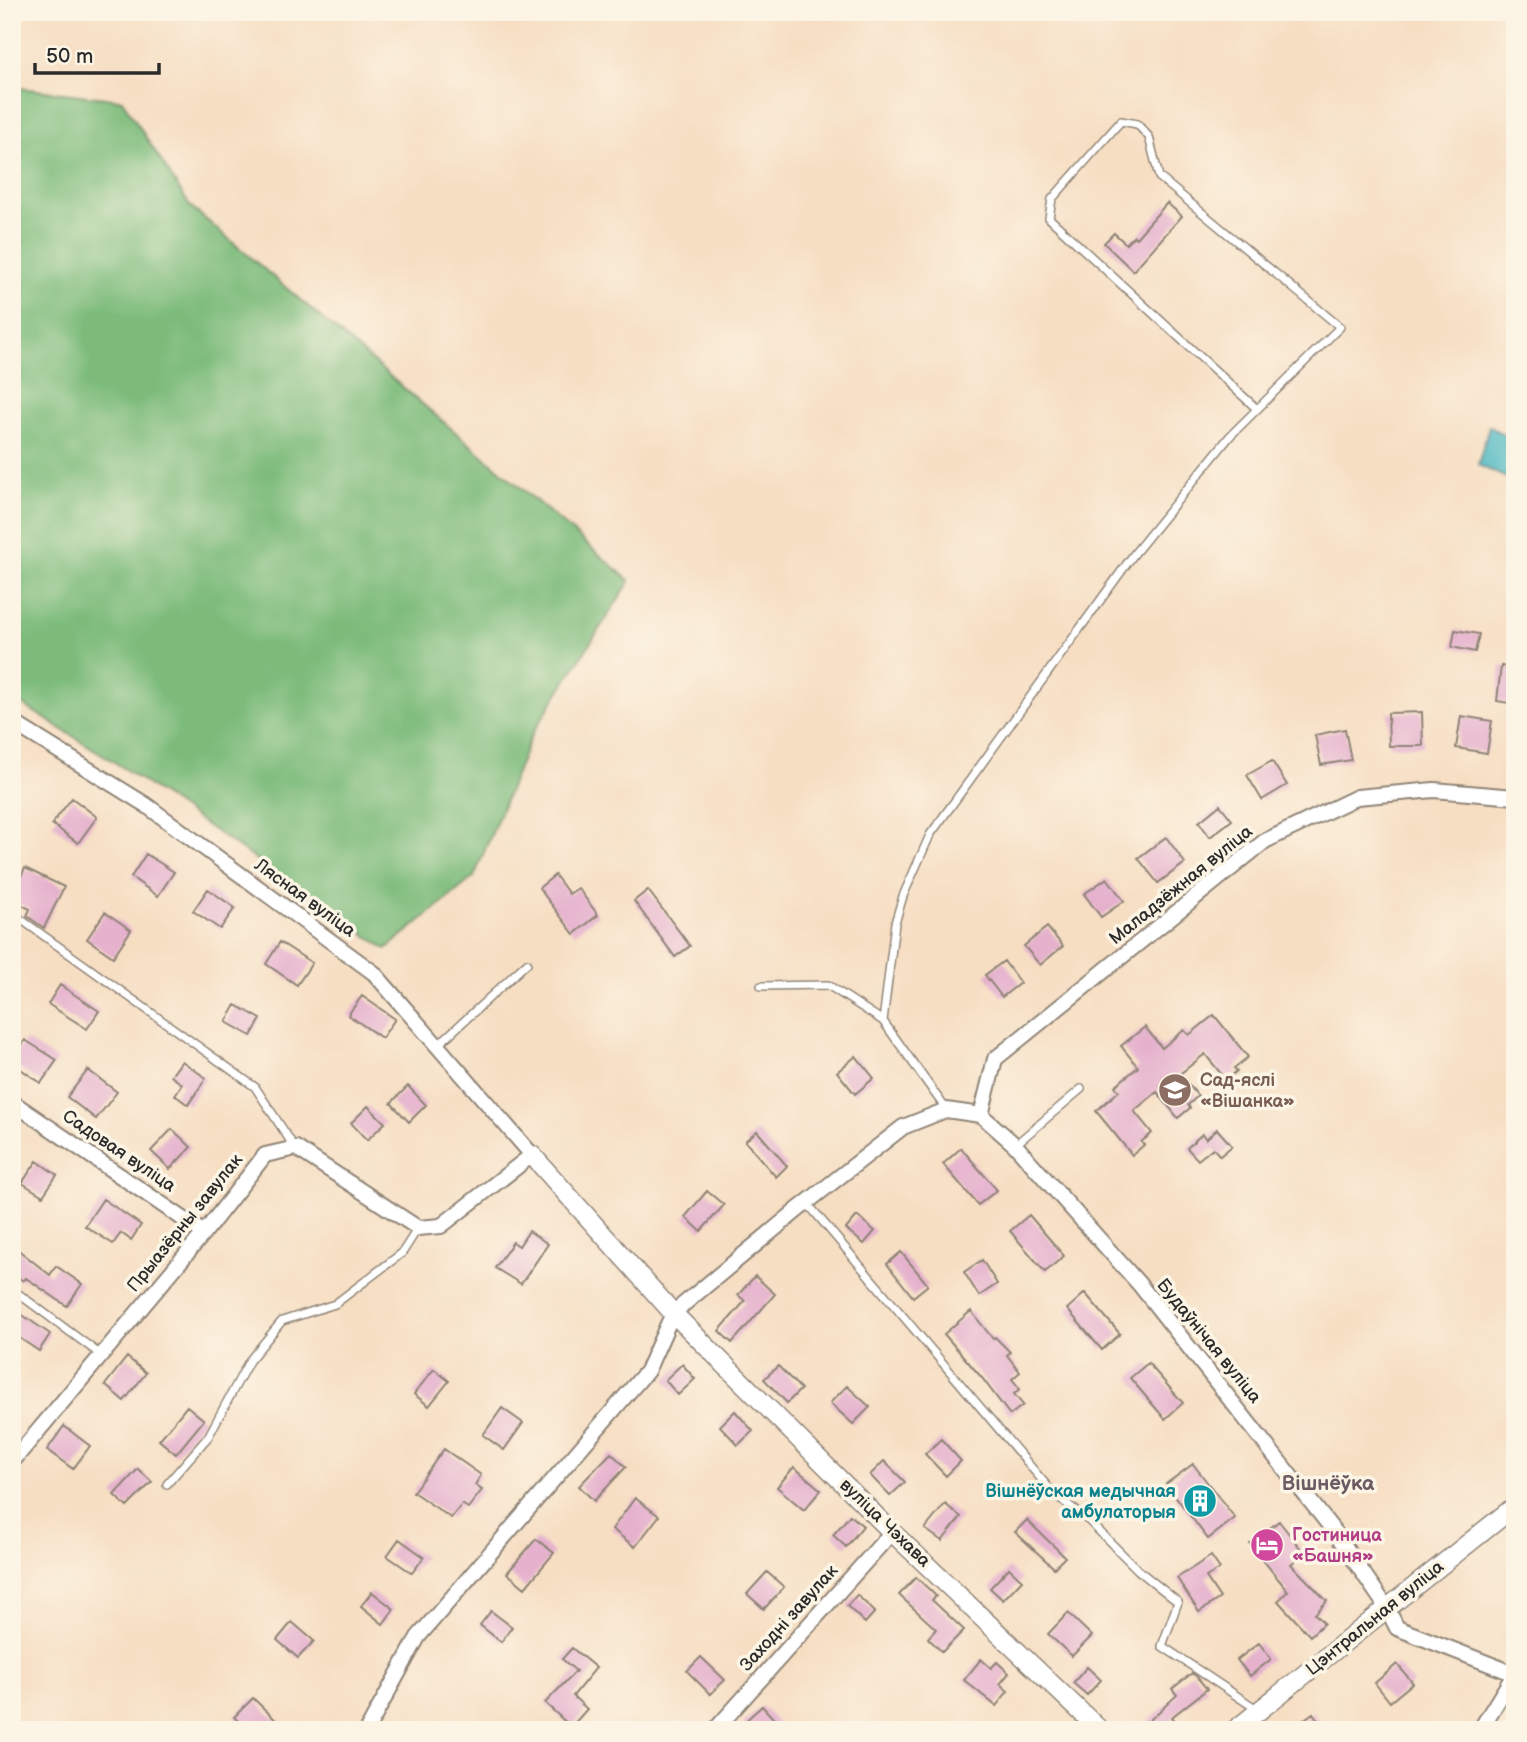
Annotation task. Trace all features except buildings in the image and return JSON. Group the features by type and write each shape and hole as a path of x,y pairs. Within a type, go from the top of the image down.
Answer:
{"street":[{"name":"Лясная вуліца","path":"12,722 146,805 374,973 532,1154"},
{"name":"Маладзёжная вуліца","path":"981,1115 995,1059 1265,841 1357,797 1434,790 1515,797"},
{"name":"Садовая вуліца","path":"12,1102 204,1233"},
{"path":"367,1730 418,1637 647,1371 673,1313 903,1127 946,1110 981,1115"},
{"name":"Будаўнічая вуліца","path":"981,1115 1015,1145 1139,1284 1337,1535 1387,1608 1397,1628 1515,1673"},
{"path":"296,1148 418,1228 441,1226 532,1154"},
{"name":"Прыазёрны завулак","path":"12,1462 204,1233 265,1155 296,1148"},
{"name":"вуліца Чэхава","path":"532,1154 673,1313 892,1532 1100,1730"},
{"name":"Цэнтральная вуліца","path":"1236,1730 1515,1506"},
{"name":"Заходні завулак","path":"715,1730 892,1532"},
{"path":"1480,1730 1515,1673"}],"lane":[{"path":"883,1020 895,923 903,896 930,835 1134,554 1230,436 1340,327 1158,177 1149,136 1137,124 1121,121 1052,199 1049,218 1257,409"},
{"path":"12,913 255,1087 296,1148"},
{"path":"438,1045 527,963"},
{"path":"761,986 828,985 883,1020 946,1110"},
{"path":"1015,1145 1082,1089"},
{"path":"807,1202 1053,1493 1089,1521 1138,1570 1178,1602 1162,1646 1260,1710"},
{"path":"167,1484 208,1437 250,1361 282,1321 335,1304 402,1253 418,1228"},
{"path":"12,1289 101,1355"}],"green space":[{"path":"12,87 122,100 190,206 630,581 532,734 474,877 386,949 116,763 12,698"}],"water":[{"path":"1489,426 1515,442 1515,482 1478,465"}],"place":[{"name":"Сад-яслі «Вішанка»","path":"1175,1090"},
{"name":"Вішнёўская медычная амбулаторыя","path":"1200,1501"},
{"name":"Гостиница «Башня»","path":"1267,1545"}],"district":[{"name":"Вішнёўка","path":"1328,1483"}]}
